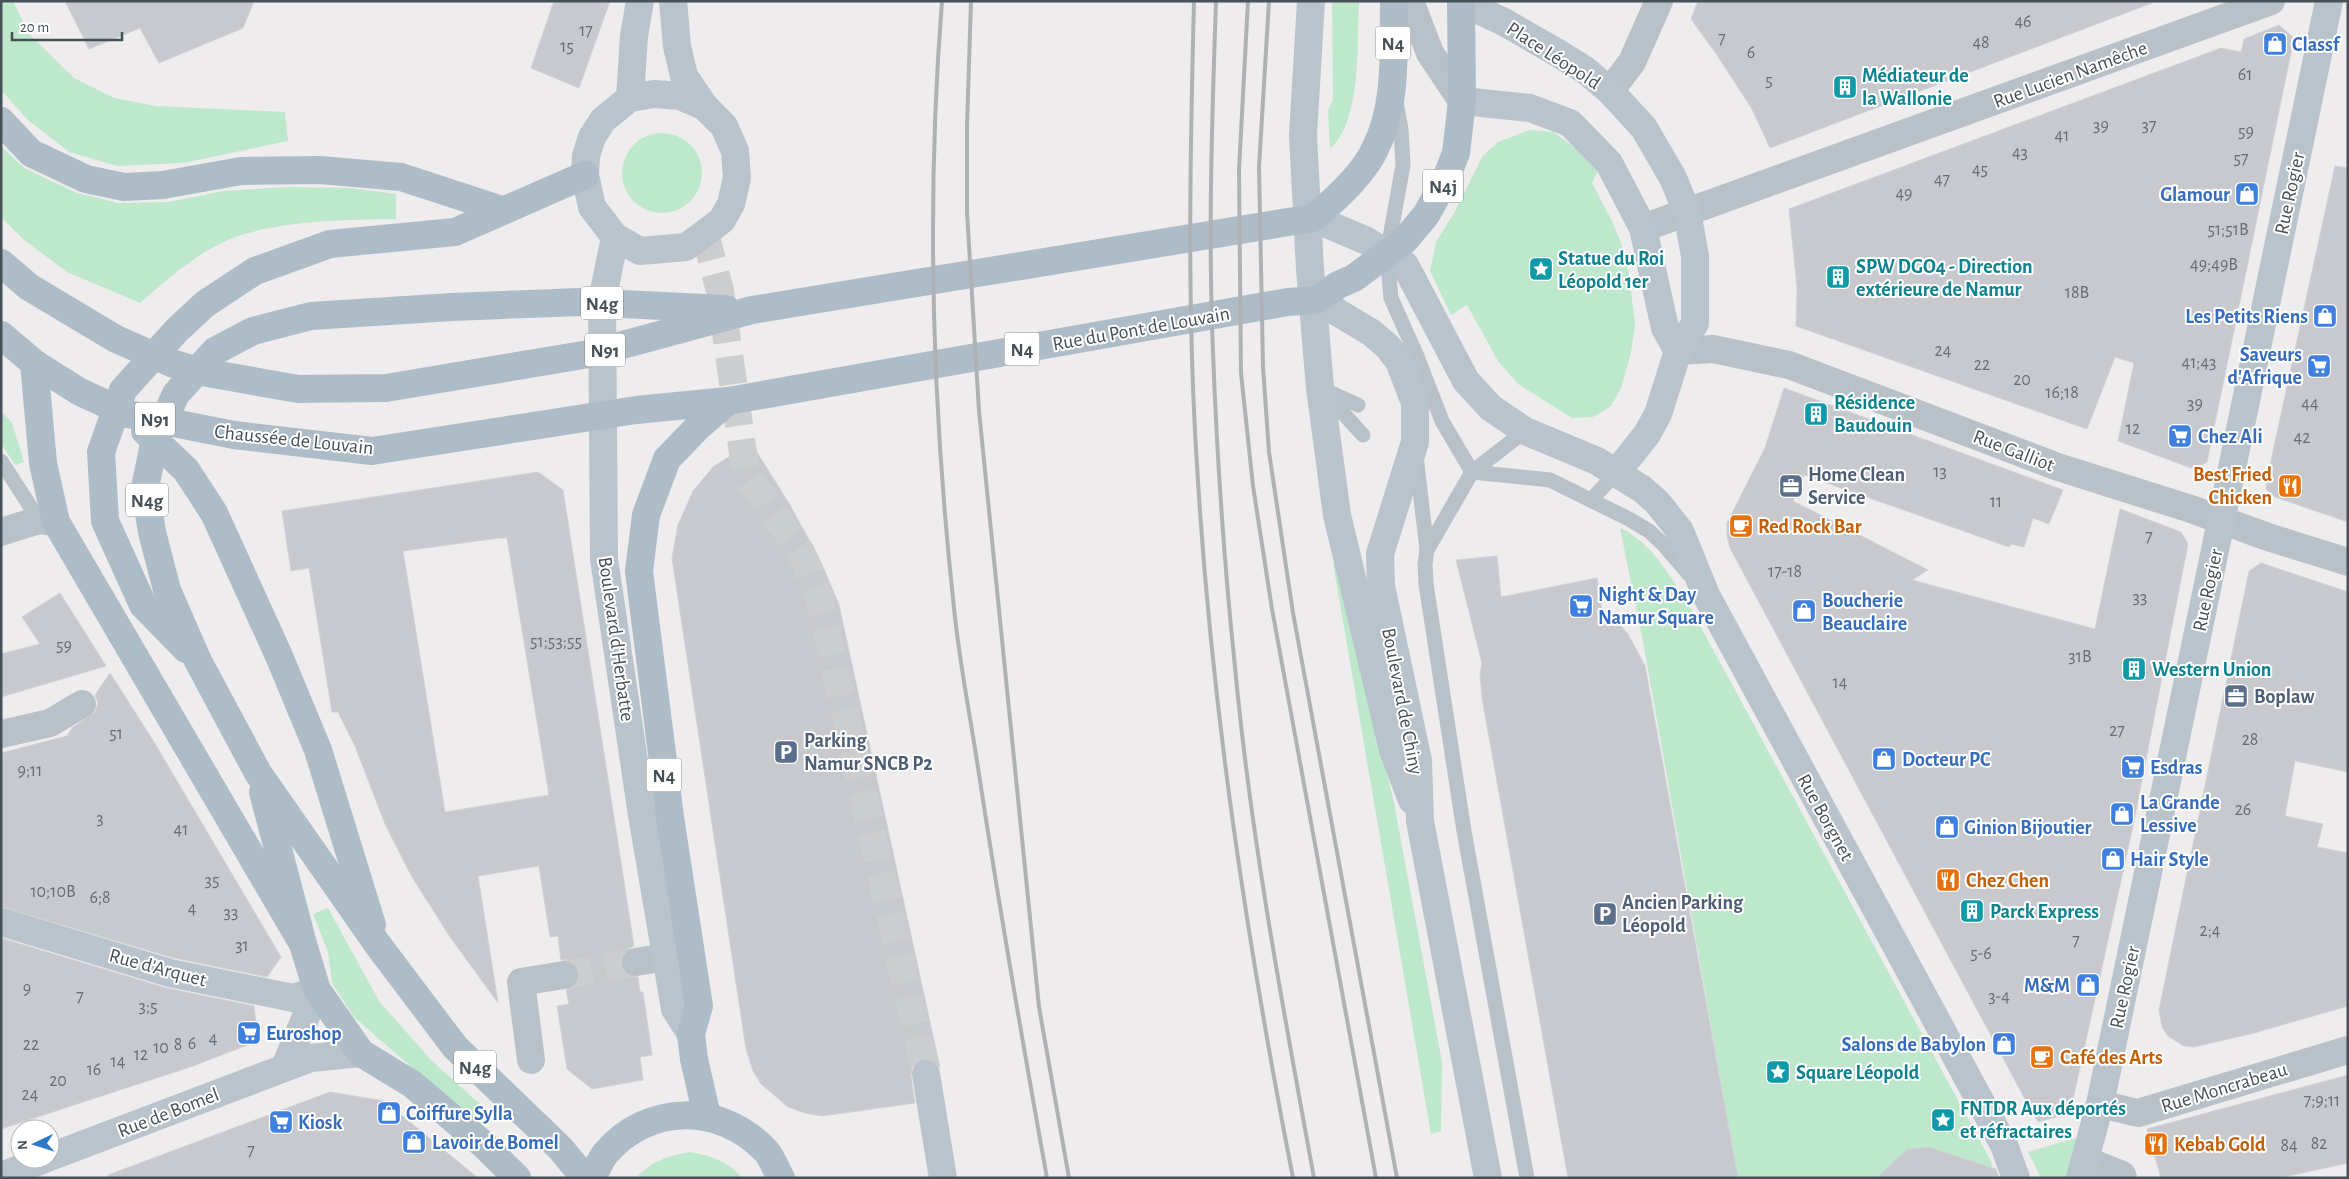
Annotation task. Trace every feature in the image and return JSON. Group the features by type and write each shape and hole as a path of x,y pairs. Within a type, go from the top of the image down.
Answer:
{"main road":[{"path":"630,98 634,36 640,1"},
{"path":"673,1 677,46 684,76 705,107 724,126 735,151 737,178 731,204 722,220 686,246 640,251 615,237 592,207 585,176 586,156 592,137 603,120 630,98 654,94 680,96 705,107"},
{"path":"1312,1 1303,135 1310,269 1320,388 1339,524 1393,750 1420,821"},
{"name":"N4","path":"1313,218 1342,194 1375,151 1385,125 1393,84 1394,1"},
{"name":"Rue Rogier","path":"2083,1169 2100,1104 2329,1"},
{"name":"Place Léopold","path":"1317,300 1338,285 1354,278 1405,240 1426,216 1446,181 1456,153 1462,101 1461,2 1504,22 1585,70 1610,91 1644,128 1673,178 1688,212 1696,256 1695,323 1678,351 1658,414 1617,472"},
{"path":"1462,101 1530,108 1570,123 1609,163 1643,228 1665,328 1678,351"},
{"path":"1,121 31,153 86,180 124,187 163,185 241,171 320,170 401,177 502,210"},
{"path":"198,661 143,605 105,521 101,452 123,390 177,330 205,304 255,271 330,244 455,232 502,210 585,176"},
{"path":"752,310 1313,218 1367,241 1405,265 1466,380 1491,408 1525,431 1597,461 1617,472"},
{"name":"Boulevard d'Herbatte","path":"615,237 602,301 604,559 642,815 675,1009 691,1034"},
{"name":"N91","path":"1,262 29,287 116,340 187,368 258,384 298,389 386,388 589,354 752,310"},
{"name":"Rue du Pont de Louvain","path":"728,401 1288,302 1317,300"},
{"name":"Boulevard de Chiny","path":"1317,300 1372,333 1399,361 1415,403 1415,442 1380,554 1381,578 1418,761 1420,821 1488,1178"},
{"name":"N4g","path":"585,1178 560,1148 455,1047 378,945 258,773 198,661 167,590 152,532 145,488 155,439 176,394 215,351 253,331 311,316 452,307 580,302 752,310"},
{"name":"Chaussée de Louvain","path":"1,335 34,363 80,392 128,414 234,436 372,451 636,410 728,401"},
{"path":"34,363 47,521 303,944"},
{"name":"N4","path":"708,1116 694,1059 691,1034 699,1006 670,817 639,571 646,515 667,460 698,427 728,401"},
{"path":"128,414 186,470 214,513 279,656 318,750 378,945"},
{"name":"Rue Borgnet","path":"1617,472 1642,488 1668,514 1688,548 1706,595 1999,1137 2016,1178"},
{"path":"258,773 317,990 361,1053 412,1084 483,1144 517,1178"},
{"name":"Rue d'Arquet","path":"1,922 170,973 293,998 317,990"},
{"path":"285,1067 317,990"},
{"name":"Rue de Bomel","path":"60,1153 311,1058 361,1053"},
{"path":"926,1074 943,1178"},
{"path":"592,1178 604,1155 627,1133 662,1118 686,1115 708,1116 738,1128 767,1152 781,1178"},
{"path":"1,1176 19,1169"}],"street":[{"path":"1410,1 1430,53 1462,101"},
{"path":"1610,91 1632,62 1659,1"},
{"name":"Rue Lucien Namêche","path":"1643,228 2271,1"},
{"name":"Rue Galliot","path":"1678,351 1713,349 1789,365 2058,467 2348,562"},
{"path":"1,532 47,521"},
{"path":"1,734 50,723 82,704"},
{"path":"636,962 666,957"},
{"path":"531,1060 521,982 564,975"},
{"name":"Rue Moncrabeau","path":"2100,1104 2138,1113 2348,1050"},
{"path":"2083,1169 2122,1176 2123,1178"}],"lane":[{"path":"1393,84 1401,128 1403,165 1387,254 1388,281 1395,312 1416,354 1442,421 1472,472"},
{"path":"1320,388 1358,405"},
{"path":"1320,388 1363,435"},
{"path":"1525,431 1472,472 1427,550 1424,564 1464,831 1528,1178"},
{"path":"1415,442 1427,550"},
{"path":"1,461 47,521"},
{"path":"1472,472 1550,480 1629,519 1649,531 1679,560 1706,595"},
{"path":"1591,500 1617,472"}],"green space":[{"path":"1,1 13,1 29,34 74,78 114,98 156,106 285,112 288,141 183,163 117,166 69,152 28,120 1,90"},
{"path":"1332,1 1359,1 1356,80 1353,101 1348,120 1340,136 1330,149 1328,110 1333,100"},
{"path":"1530,130 1553,132 1584,154 1598,171 1592,183 1621,243 1629,274 1635,325 1631,353 1621,388 1611,406 1593,417 1572,418 1518,384 1498,361 1467,305 1451,315 1430,271 1436,242 1454,213 1482,157 1498,142"},
{"path":"662,133 677,136 690,145 699,158 702,173 699,188 690,201 677,210 662,213 647,210 634,201 625,188 622,173 625,158 634,145 647,136"},
{"path":"1,146 24,168 77,193 119,203 168,202 224,191 287,187 350,188 396,194 396,219 301,223 245,234 230,239 202,254 140,303 67,272 23,239 1,217"},
{"path":"1,411 12,423 24,462 15,465 1,443"},
{"path":"1620,528 1632,535 1652,552 1669,574 1691,609 1991,1161 1994,1178 1738,1178 1644,647"},
{"path":"1337,562 1394,803 1442,1062 1441,1131 1431,1134 1333,563"},
{"path":"328,908 379,1001 431,1060 491,1114 481,1128 354,1017 332,983 328,952 313,914"},
{"path":"2076,1138 2076,1154 2068,1178 2041,1178 2028,1152"},
{"path":"690,1152 705,1155 725,1163 742,1178 636,1178 648,1167 660,1160"}],"building":[{"path":"65,1 254,1 243,28 159,63 140,28 89,49"},
{"path":"554,1 610,1 579,88 531,68"},
{"path":"1698,1 2152,1 2152,3 1770,148 1752,109 1691,19"},
{"path":"2279,25 2294,38 2207,462 2194,469 2118,441 2134,363 2115,357 2087,429 1796,326 1797,287 1789,209 2221,48 2241,52 2244,39"},
{"path":"2335,166 2348,168 2348,522 2275,497 2266,489"},
{"path":"1784,388 2063,490 2049,524 2033,518 2024,547 2011,544 2009,547 1804,475 1793,501 1928,570 1912,580 2095,629 2120,509 2181,532 2188,544 2133,826 2070,1113 2038,1122 1730,548 1727,536 1727,523 1765,448"},
{"name":"Parking Namur SNCB P2","path":"753,446 790,505 821,562 839,605 940,1068 931,1059 923,1059 916,1062 912,1068 911,1076 915,1103 822,1116 805,1113 788,1107 761,1084 753,1071 746,1049 672,558 678,525 693,491 713,467 738,451"},
{"path":"538,472 563,490 634,946 626,950 622,956 621,965 624,972 630,976 638,977 640,992 643,992 652,1055 640,1057 643,1080 592,1089 567,1069 557,1006 569,1004 566,990 574,987 579,980 579,973 576,965 569,960 561,960 558,936 550,937 539,866 478,876 498,1003 450,937 412,877 385,824 355,746 338,712 332,712 309,568 291,571 282,511","holes":["507,538 549,795 445,812 403,551"]},
{"name":"Ancien Parking Léopold","path":"1497,556 1501,597 1597,578 1602,611 1619,624 1628,634 1645,666 1738,1178 1568,1178 1482,698 1480,674 1482,663 1456,560"},
{"path":"2261,563 2348,592 2348,772 2295,761 2285,816 2323,824 2317,847 2348,853 2348,1006 2254,1033 2194,1047 2184,1046 2168,1036 2162,1027 2159,1010 2249,571"},
{"path":"60,593 106,666 1,697 1,654 40,644 22,617"},
{"path":"110,673 154,742 281,957 267,977 174,958 1,907 1,753 67,736 72,728 95,712 98,703 95,695"},
{"path":"1,938 166,988 254,1006 258,1041 193,1066 31,1119 10,1119 10,1126 1,1129"},
{"path":"2348,1075 2348,1163 2279,1178 2161,1178 2147,1129"},
{"path":"330,1092 384,1101 478,1178 109,1178 108,1175"},
{"path":"1928,1147 1996,1169 1999,1178 1876,1178 1907,1150"}],"tunnel":[{"path":"705,233 720,291 746,474 801,552 818,593 926,1074"},
{"path":"564,975 636,962"}],"railway":[{"path":"942,1 937,77 933,229 936,380 947,532 961,665 1019,1022 1047,1178"},
{"path":"971,1 967,126 967,212 979,411 1039,1007 1069,1178"},
{"path":"1194,1 1191,291 1194,407 1203,555 1221,734 1233,823 1261,1001 1293,1178"},
{"path":"1216,1 1211,176 1211,264 1215,391 1227,588 1242,731 1259,859 1314,1178"},
{"path":"1248,1 1239,170 1241,373 1253,486 1272,609 1376,1178"},
{"path":"1269,1 1259,167 1263,367 1269,452 1293,613 1397,1178"}],"place":[{"name":"Classf","path":"2275,44"},
{"name":"Médiateur de la Wallonie","path":"1845,87"},
{"name":"Glamour","path":"2247,194"},
{"name":"Statue du Roi Léopold 1er","path":"1541,269"},
{"name":"SPW DGO4 - Direction extérieure de Namur","path":"1838,277"},
{"name":"Les Petits Riens","path":"2325,316"},
{"name":"Saveurs d'Afrique","path":"2319,366"},
{"name":"Résidence Baudouin","path":"1816,414"},
{"name":"Chez Ali","path":"2180,436"},
{"name":"Home Clean Service","path":"1791,486"},
{"name":"Best Fried Chicken","path":"2290,486"},
{"name":"Red Rock Bar","path":"1741,526"},
{"name":"Night & Day Namur Square","path":"1581,606"},
{"name":"Boucherie Beauclaire","path":"1804,611"},
{"name":"Western Union","path":"2134,669"},
{"name":"Boplaw","path":"2236,696"},
{"name":"Parking Namur SNCB P2","path":"786,752"},
{"name":"Docteur PC","path":"1884,759"},
{"name":"Esdras","path":"2133,767"},
{"name":"La Grande Lessive","path":"2122,814"},
{"name":"Ginion Bijoutier","path":"1947,827"},
{"name":"Hair Style","path":"2113,859"},
{"name":"Chez Chen","path":"1948,880"},
{"name":"Parck Express","path":"1972,911"},
{"name":"Ancien Parking Léopold","path":"1605,914"},
{"name":"M&M","path":"2088,985"},
{"name":"Euroshop","path":"249,1033"},
{"name":"Salons de Babylon","path":"2004,1044"},
{"name":"Café des Arts","path":"2042,1057"},
{"name":"Square Léopold","path":"1778,1072"},
{"name":"Coiffure Sylla","path":"389,1113"},
{"name":"FNTDR Aux déportés et réfractaires","path":"1943,1120"},
{"name":"Kiosk","path":"281,1122"},
{"name":"Lavoir de Bomel","path":"414,1142"},
{"name":"Kebab Gold","path":"2156,1144"}]}
